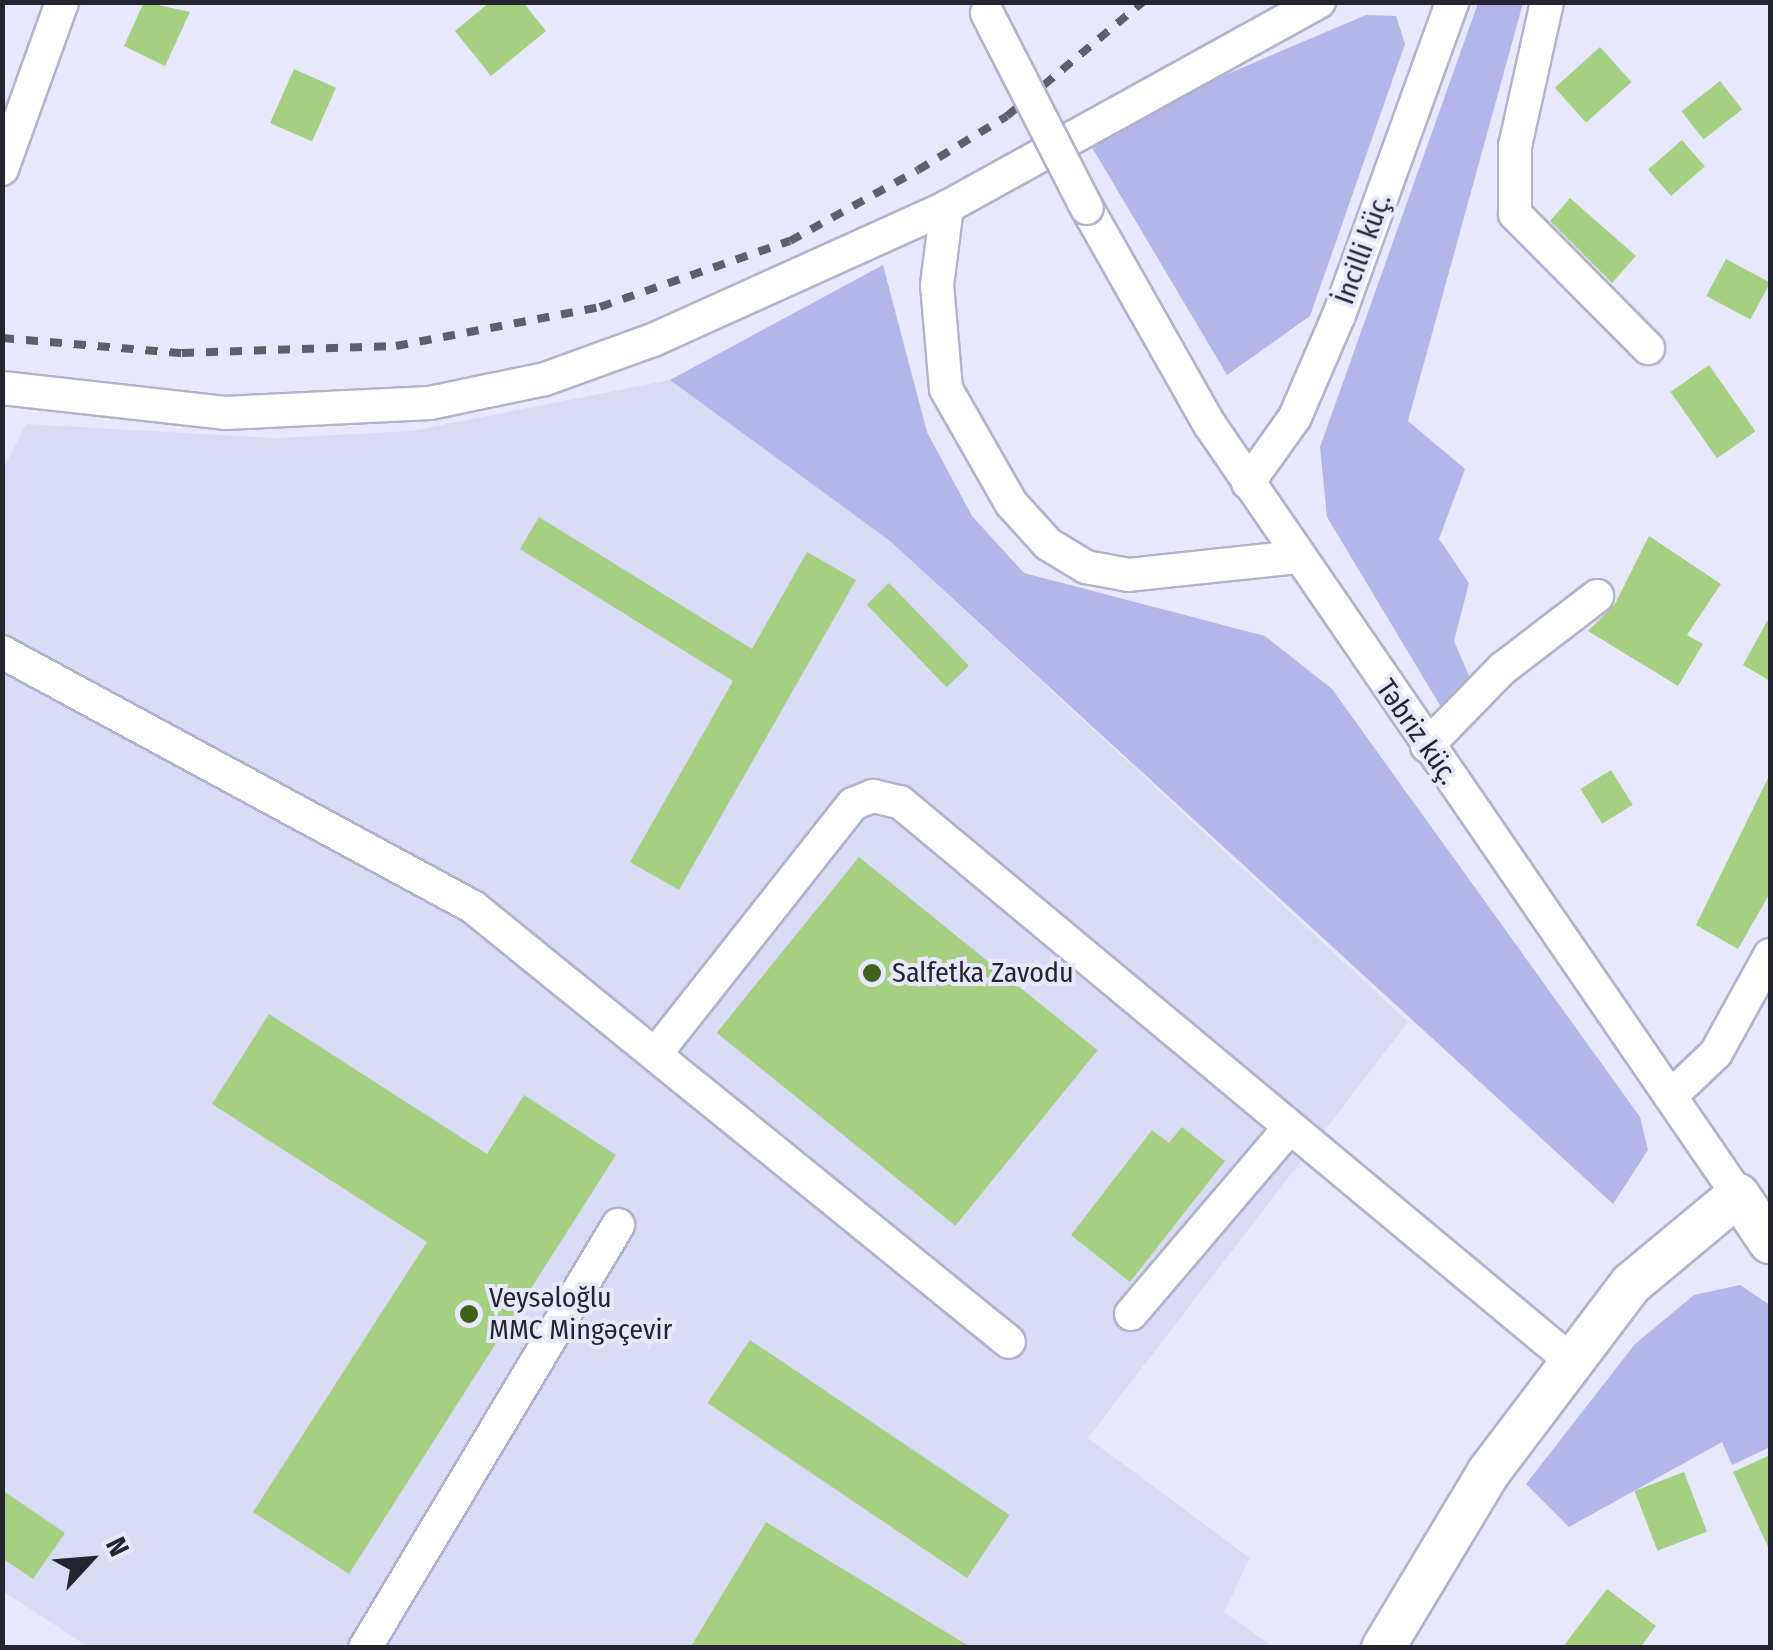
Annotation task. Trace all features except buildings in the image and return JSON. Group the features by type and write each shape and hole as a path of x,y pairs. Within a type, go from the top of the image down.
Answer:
{"main road":[{"name":"Təbriz küç.","path":"1738,1195 1770,1242"},
{"path":"1383,1648 1570,1360 1631,1284 1738,1195"}],"street":[{"path":"2,169 62,2"},
{"path":"2,388 225,413 430,403 545,380 654,340 947,207 1318,2"},
{"name":"İncilli küç.","path":"1248,483 1295,416 1339,315 1452,2"},
{"path":"1547,2 1515,146 1515,214 1648,348"},
{"name":"Təbriz küç.","path":"984,8 1087,208 1248,483 1738,1195"},
{"path":"947,207 937,285 946,389 1011,504 1048,544 1086,567 1129,575 1297,557"},
{"path":"1428,746 1502,669 1596,596"},
{"path":"2,652 473,907 657,1052 1009,1342"},
{"path":"657,1052 853,804 874,796 900,802 1570,1360"},
{"path":"1671,1096 1716,1053 1770,955"},
{"path":"1131,1314 1290,1127"},
{"path":"366,1648 618,1225"}],"shaded area":[{"path":"1478,3 1523,3 1408,421 1465,469 1439,539 1469,583 1454,641 1472,683 1444,712 1327,517 1320,447"},
{"path":"1366,15 1396,16 1405,44 1310,316 1227,375 1090,144 1171,98"},
{"path":"883,265 927,432 972,516 1024,573 1265,636 1332,689 1640,1117 1648,1150 1613,1204 890,541 670,380"},
{"path":"670,380 890,541 1408,1022 1088,1438 1250,1558 1224,1612 1273,1647 90,1648 3,1591 2,471 26,424 276,438 412,431"},
{"path":"1740,1285 1770,1305 1770,1447 1732,1465 1722,1442 1569,1527 1526,1484 1635,1344 1694,1295"}],"railway":[{"path":"2,338 182,353 396,346 600,307 790,241 918,170 1007,116 1143,2"}],"place":[{"name":"Salfetka Zavodu","path":"872,973"},
{"name":"Veysəloğlu MMC Mingəçevir","path":"469,1314"}]}
